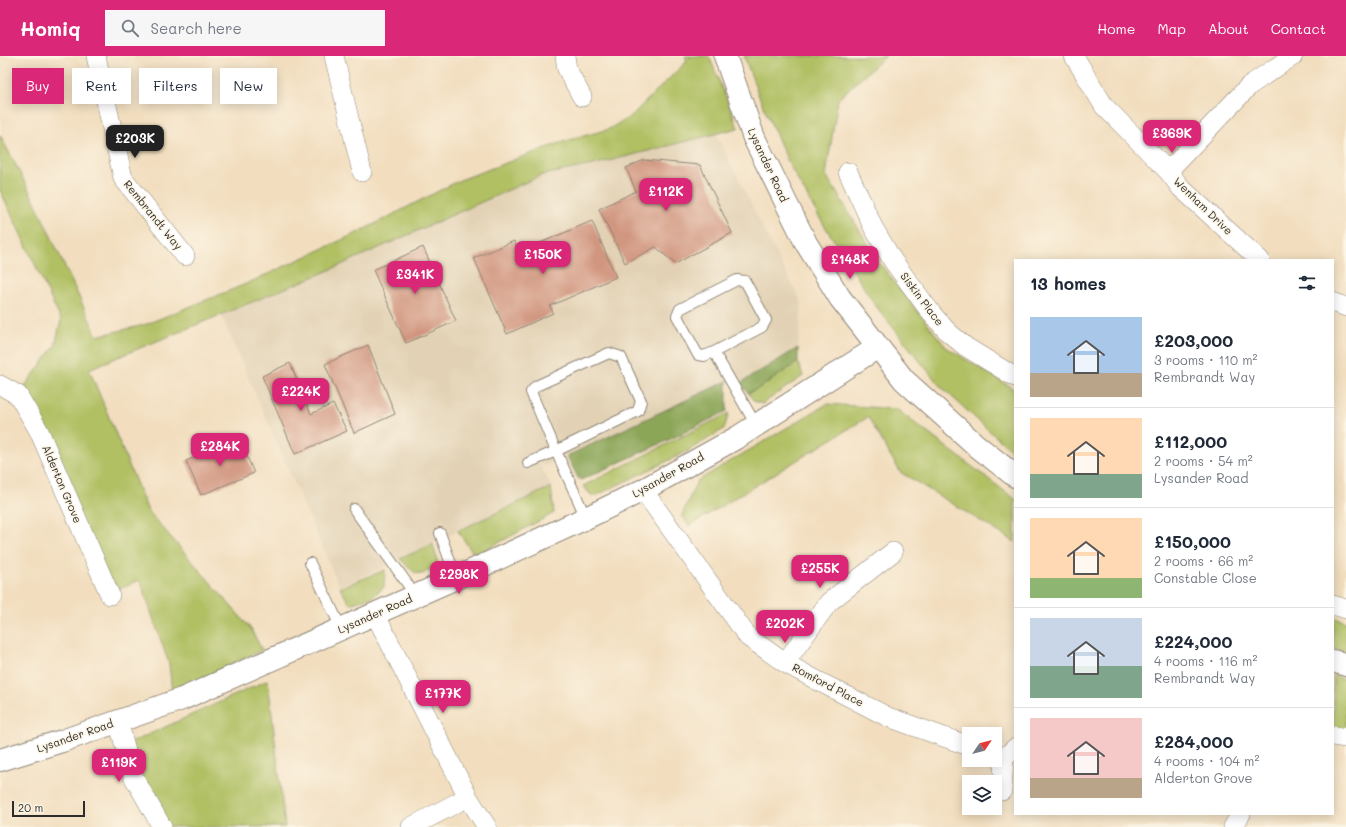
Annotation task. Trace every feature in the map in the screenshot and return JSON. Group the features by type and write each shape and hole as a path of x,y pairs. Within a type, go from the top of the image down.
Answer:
{"street":[{"name":"Rembrandt Way","path":"96,56 123,178 185,256"},
{"path":"334,56 362,172"},
{"path":"565,56 567,69 582,97"},
{"name":"Lysander Road","path":"725,56 754,138 806,243 840,298 904,380 977,446 1014,475"},
{"name":"Wenham Drive","path":"1074,56 1104,106 1168,172 1181,188 1255,258"},
{"path":"1168,172 1250,85 1293,56"},
{"name":"Siskin Place","path":"848,172 873,227 893,261 932,314 948,332 966,347 1014,376"},
{"path":"1334,302 1346,307"},
{"name":"Lysander Road","path":"0,760 62,741 182,698 416,596 586,518 643,490 738,437 878,347"},
{"name":"Alderton Grove","path":"0,385 18,395 39,430 110,595"},
{"name":"Romford Place","path":"643,490 748,637 786,663 888,717 962,743"},
{"path":"786,663 829,602 893,552"},
{"path":"1334,604 1346,609"},
{"path":"375,614 468,797 487,827"},
{"path":"1334,661 1346,665"},
{"path":"118,721 133,776 162,827"},
{"path":"1334,736 1346,738"},
{"path":"1002,791 1005,754"},
{"path":"411,827 468,797"},
{"path":"1233,827 1240,815"}],"lane":[{"path":"737,280 745,281 766,320 762,327 714,352 704,356 698,355 677,316 680,309 737,280"},
{"path":"714,352 756,425"},
{"path":"528,463 556,451 638,411 641,401 621,357 609,353 536,386 530,392 556,451 586,518"},
{"path":"354,509 416,596"},
{"path":"440,533 456,578"},
{"path":"310,563 341,628"}],"shaded area":[{"path":"716,133 802,303 798,348 739,384 729,380 544,466 539,462 551,487 340,588 221,315 325,272 542,175 574,169"}],"green space":[{"path":"685,56 691,56 690,58 692,56 709,56 738,128 593,165 542,175 325,272 89,369 148,511 251,629 262,650 172,692 169,664 140,580 109,593 18,395 55,346 61,320 0,190 0,135 36,204 97,336 144,325 246,284 359,232 460,180 562,142 609,129 631,116 687,61"},
{"path":"744,56 886,56 838,99 826,175 880,264 946,347 1014,389 1014,453 940,386 875,305 819,217 791,168 760,99"},
{"path":"798,348 798,362 761,387 748,393 739,384"},
{"path":"798,362 803,376 762,404 754,401 748,393 761,387"},
{"path":"727,381 727,411 671,439 581,480 578,478 567,456"},
{"path":"827,404 896,409 1014,498 1014,541 900,472 868,417 689,526 682,515 697,481"},
{"path":"729,413 724,429 686,452 593,497 583,486"},
{"path":"551,487 554,513 483,551 472,552 458,531"},
{"path":"433,544 438,564 423,574 415,573 400,559"},
{"path":"385,570 384,587 372,597 350,604 340,588"},
{"path":"1334,617 1346,622 1346,653 1334,648"},
{"path":"1334,675 1346,680 1346,738 1334,736"},
{"path":"268,680 285,827 168,827 138,774 130,743"}],"building":[{"path":"644,160 700,165 732,233 675,264 656,247 625,263 599,209 636,191 626,168"},
{"path":"592,221 616,277 550,306 553,313 507,334 474,258 514,241 519,252"},
{"path":"423,247 456,321 406,343 373,270"},
{"path":"368,345 395,414 354,433 325,364"},
{"path":"290,363 311,414 333,404 347,431 295,454 262,376"},
{"path":"239,438 254,473 201,495 186,461"}]}
